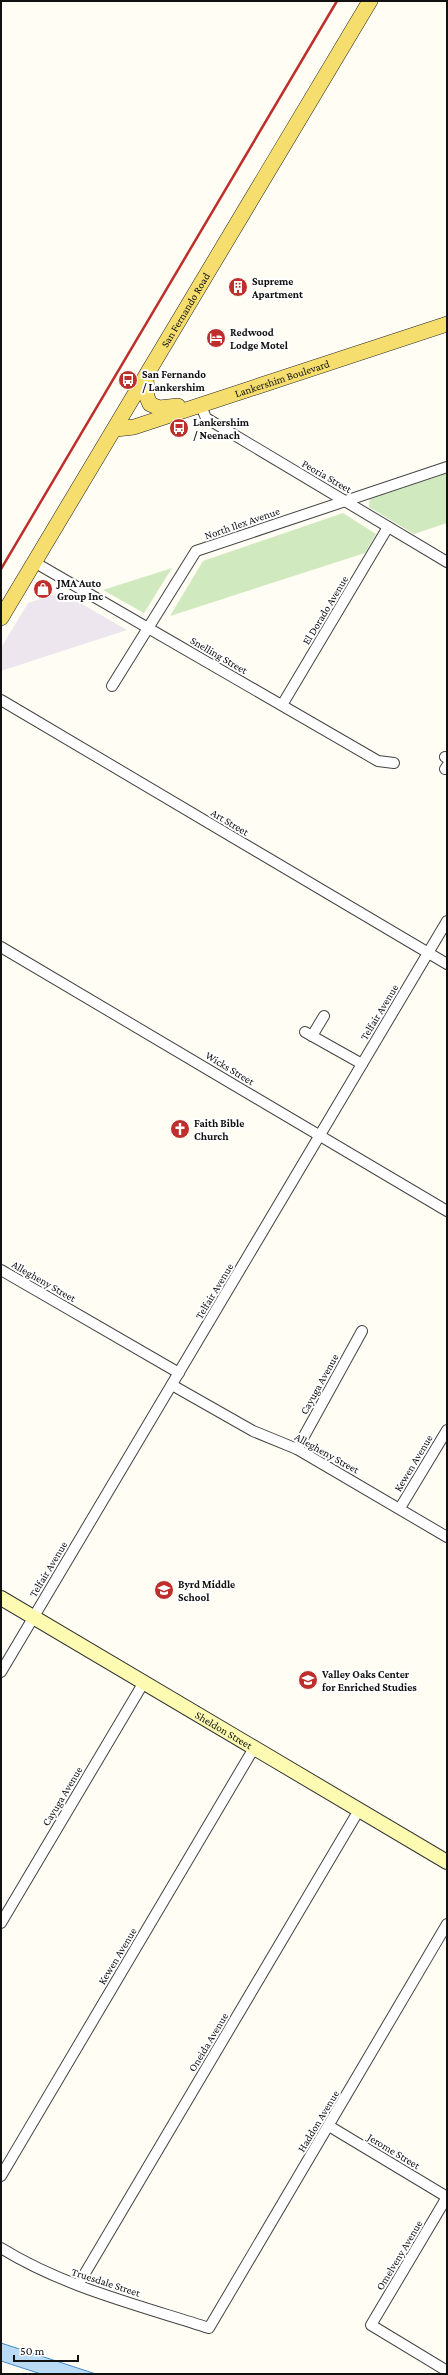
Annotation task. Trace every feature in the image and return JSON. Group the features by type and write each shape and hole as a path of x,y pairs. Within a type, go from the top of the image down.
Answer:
{"main road":[{"name":"San Fernando Road","path":"1,618 116,429 370,1"},
{"name":"Lankershim Boulevard","path":"116,429 134,427 201,406 447,324"},
{"path":"146,378 147,397 154,406 159,408 201,406"},
{"name":"Sheldon Street","path":"1,1598 447,1862"}],"street":[{"name":"Peoria Street","path":"201,406 206,418 447,562"},
{"name":"North Ilex Avenue","path":"112,686 196,551 447,467"},
{"name":"El Dorado Avenue","path":"282,705 388,527"},
{"name":"Snelling Street","path":"34,562 378,761 394,763"},
{"name":"Art Street","path":"1,700 447,964"},
{"name":"Telfair Avenue","path":"1,1672 447,921"},
{"name":"Wicks Street","path":"1,947 321,1135 447,1211"},
{"path":"324,1016 309,1034 362,1064"},
{"name":"Allegheny Street","path":"1,1270 179,1373"},
{"name":"Cayuga Avenue","path":"297,1449 362,1332"},
{"name":"Allegheny Street","path":"172,1385 254,1432 297,1449 400,1508 447,1537"},
{"name":"Kewen Avenue","path":"400,1508 447,1430"},
{"name":"Cayuga Avenue","path":"1,1923 144,1682"},
{"name":"Kewen Avenue","path":"1,2176 254,1748"},
{"name":"Oneida Avenue","path":"78,2285 359,1810"},
{"name":"Haddon Avenue","path":"208,2328 329,2126 447,1924"},
{"name":"Jerome Street","path":"329,2126 447,2197"},
{"name":"Omelveny Avenue","path":"447,2197 371,2325 447,2371"},
{"name":"Truesdale Street","path":"1,2248 40,2270 78,2285 208,2328"}],"shaded area":[{"path":"61,592 127,630 1,671 1,648 28,603"}],"green space":[{"path":"447,473 447,523 414,534 369,507 370,498"},
{"path":"343,513 376,534 365,553 170,616 203,561"},
{"path":"172,568 144,613 103,590"}],"water":[{"path":"1,2343 96,2374 41,2374 1,2361"}],"railway":[{"path":"1,569 337,1"}],"place":[{"name":"Supreme Apartment","path":"238,287"},
{"name":"Redwood Lodge Motel","path":"216,338"},
{"name":"San Fernando / Lankershim","path":"128,380"},
{"name":"Lankershim / Neenach","path":"179,428"},
{"name":"JMA Auto Group Inc","path":"43,589"},
{"name":"Faith Bible Church","path":"180,1129"},
{"name":"Byrd Middle School","path":"164,1590"},
{"name":"Valley Oaks Center for Enriched Studies","path":"308,1680"}]}
